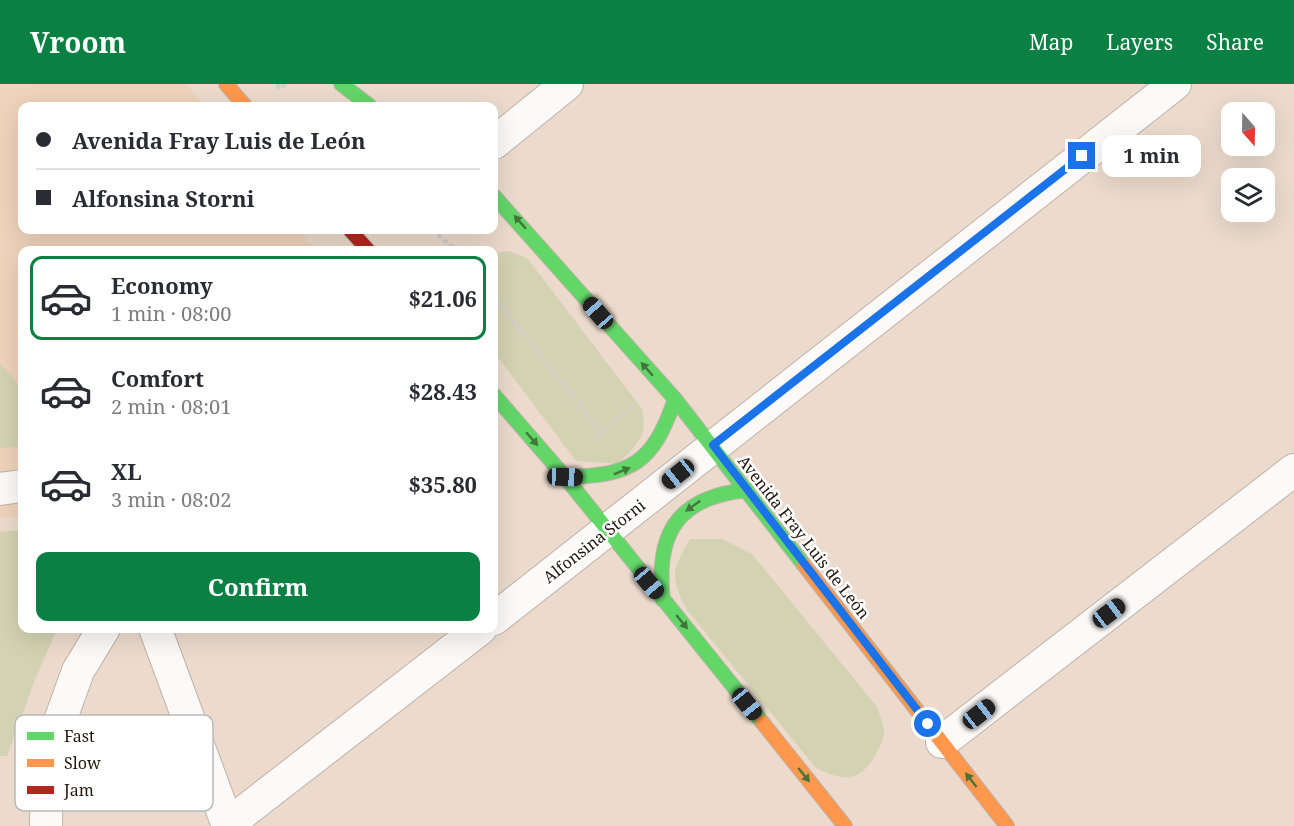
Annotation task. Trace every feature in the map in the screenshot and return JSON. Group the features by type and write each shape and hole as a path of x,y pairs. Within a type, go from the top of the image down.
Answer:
{"street":[{"path":"226,84 242,102"},
{"path":"341,84 365,102"},
{"path":"498,140 567,84"},
{"name":"Alfonsina Storni","path":"498,616 1174,84"},
{"name":"Avenida Fray Luis de León","path":"498,200 713,445 1007,826"},
{"path":"354,234 364,246"},
{"path":"560,471 596,477 622,472 641,461 666,431 675,399"},
{"path":"498,400 560,471 845,826"},
{"path":"942,742 1294,470"},
{"path":"0,489 18,487"},
{"path":"663,600 659,575 661,552 666,536 677,519 710,495 724,490 747,490"},
{"path":"62,715 78,672 101,633"},
{"path":"157,633 187,715"},
{"path":"213,785 228,826 475,633"},
{"path":"46,811 46,826"}],"path":[{"path":"277,84 279,88 286,84"},
{"path":"437,234 451,246"},
{"path":"498,302 602,434"},
{"path":"560,471 657,380"}],"shaded area":[{"path":"0,84 187,84 201,102 18,102 18,234 302,234 312,246 18,246 18,516 0,518"}],"green space":[{"path":"509,251 528,259 642,409 642,434 636,445 618,464 576,461 498,357 498,252"},
{"path":"0,363 18,384 18,447 0,448"},
{"path":"18,530 18,633 55,633 22,715 15,715 15,734 7,756 0,756 0,532"},
{"path":"690,539 722,539 752,554 877,707 884,736 875,756 863,771 849,777 842,777 816,768 687,610 675,581 675,574 679,559"}],"traffic: fast":[{"path":"341,84 365,102"},
{"path":"498,200 675,399 804,565"},
{"path":"565,477 607,473 637,462 658,438 675,399"},
{"path":"498,400 565,477 762,722"},
{"path":"663,600 661,576 663,556 676,522 688,510 704,501 723,494 747,490"}],"traffic: slow":[{"path":"226,84 242,102"},
{"path":"804,565 1007,826"},
{"path":"762,722 845,826"}],"traffic: jam":[{"path":"354,234 364,246"}],"route":[{"path":"928,724 713,445 1082,156"}]}
